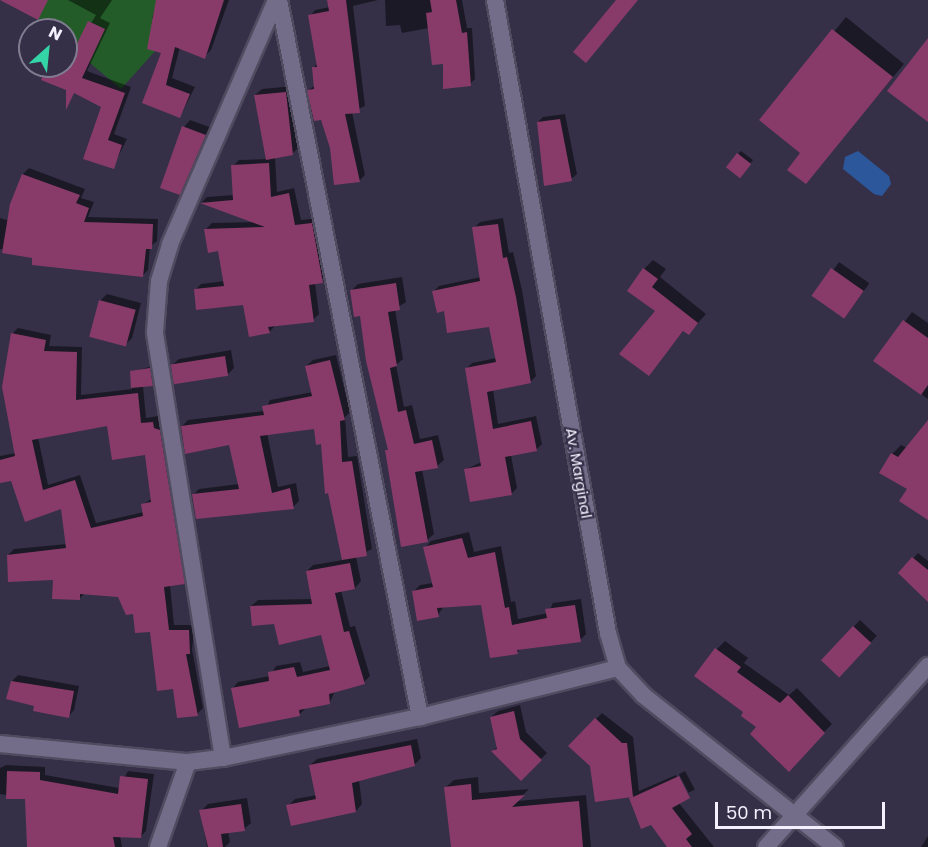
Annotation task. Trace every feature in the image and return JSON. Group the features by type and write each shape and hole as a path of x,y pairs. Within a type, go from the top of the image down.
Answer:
{"street":[{"path":"278,0 420,717"},
{"path":"223,758 154,332 159,281 170,244 278,0"},
{"name":"Av. Marginal","path":"495,0 618,668"},
{"path":"766,847 793,814 928,666"},
{"path":"0,744 188,762 223,758 420,717 618,668 643,695 835,847"},
{"path":"158,847 188,762"}],"green space":[{"path":"15,0 201,0 121,89 78,53 78,18 37,18"}],"water":[{"path":"858,151 889,176 891,184 882,196 874,194 843,169 845,157"}],"building":[{"path":"0,0 48,0 39,18 34,18"},
{"path":"156,0 224,0 205,59 175,47 166,85 190,94 180,118 142,103 161,53 147,49"},
{"path":"327,0 346,0 360,113 345,114 360,182 334,185 330,148 321,120 314,121 307,90 314,89 312,67 317,67 308,15 329,11"},
{"path":"430,0 456,0 462,33 467,32 471,86 443,89 443,64 432,65 426,13 432,12"},
{"path":"616,0 638,0 586,63 573,52"},
{"path":"88,21 105,29 82,78 125,93 108,140 122,145 114,169 83,159 101,107 74,93 66,110 66,90 41,80 42,78 78,78 78,42"},
{"path":"832,29 893,77 806,184 787,170 800,153 759,120"},
{"path":"928,38 928,122 887,91"},
{"path":"286,92 293,155 266,160 254,95"},
{"path":"560,119 572,181 544,186 537,122"},
{"path":"182,126 206,135 180,195 160,188"},
{"path":"737,153 751,164 740,178 726,167"},
{"path":"269,163 271,197 289,193 295,225 312,223 323,283 309,285 314,322 268,327 270,333 249,337 243,305 196,310 194,289 224,286 218,251 208,253 204,229 265,227 200,203 233,200 231,165"},
{"path":"22,174 80,195 76,203 89,208 84,222 153,224 152,249 146,249 143,277 32,265 32,258 2,253 10,204"},
{"path":"498,224 503,258 507,257 516,297 531,383 487,392 493,429 531,421 537,451 505,457 512,495 470,502 464,469 481,466 465,368 496,362 489,327 447,333 444,311 437,313 432,291 480,281 472,227"},
{"path":"643,268 658,279 652,287 698,323 689,335 683,331 649,376 619,354 655,311 627,291"},
{"path":"831,268 864,291 844,319 811,296"},
{"path":"396,283 400,310 388,312 397,366 390,368 398,412 406,410 414,444 432,440 438,468 415,472 428,542 401,547 385,450 388,450 366,361 360,316 354,317 350,290"},
{"path":"99,300 136,310 126,347 89,337"},
{"path":"903,320 928,338 928,385 921,395 873,361"},
{"path":"11,333 46,340 44,351 77,352 76,400 138,393 141,423 153,422 154,428 160,430 185,584 164,587 169,630 189,630 190,654 186,654 198,716 177,718 173,689 157,691 150,632 135,633 133,614 126,615 118,597 80,594 80,600 52,599 53,580 8,582 7,555 66,548 61,509 25,522 11,481 0,483 0,460 15,456 2,387","holes":["107,426 112,460 145,455 151,502 141,504 143,516 91,528 75,480 43,490 32,440"]},
{"path":"225,356 228,376 174,384 171,365"},
{"path":"330,360 345,420 340,421 342,462 352,461 367,556 342,560 328,493 325,494 321,444 316,445 314,429 260,436 272,493 290,488 294,509 196,519 192,494 239,489 229,445 185,454 181,426 264,415 262,406 312,396 305,366"},
{"path":"150,368 153,386 131,388 130,371"},
{"path":"928,420 928,520 899,501 907,489 879,473 891,453 898,457"},
{"path":"462,538 468,558 495,552 505,608 509,607 512,625 547,618 545,609 575,605 581,642 517,650 518,654 490,658 481,605 437,608 439,617 417,621 412,591 433,587 423,547"},
{"path":"912,557 928,570 928,602 898,573"},
{"path":"350,563 355,589 335,593 344,632 349,631 365,684 329,694 330,704 299,710 300,716 239,728 231,688 269,681 268,672 294,667 297,677 330,670 321,635 279,645 274,624 252,626 250,606 312,604 306,571"},
{"path":"853,626 871,643 839,677 821,660"},
{"path":"715,648 741,667 737,672 780,703 788,695 825,733 789,772 750,734 756,727 741,716 743,712 694,676"},
{"path":"11,681 74,691 69,718 33,711 34,706 6,699"},
{"path":"514,711 520,739 542,760 521,781 491,751 497,749 490,717"},
{"path":"595,718 622,743 627,743 633,797 679,776 690,798 672,808 692,834 686,839 692,847 667,847 651,825 641,829 629,798 632,797 595,802 590,766 568,746"},
{"path":"411,745 415,766 352,783 356,812 291,826 286,805 316,799 309,765"},
{"path":"7,771 40,772 40,780 118,794 120,776 148,779 141,838 113,837 115,847 27,847 25,799 6,799"},
{"path":"471,784 472,800 525,795 512,807 579,801 583,847 451,847 444,787"},
{"path":"241,804 245,831 221,834 223,847 208,847 199,810"}]}
